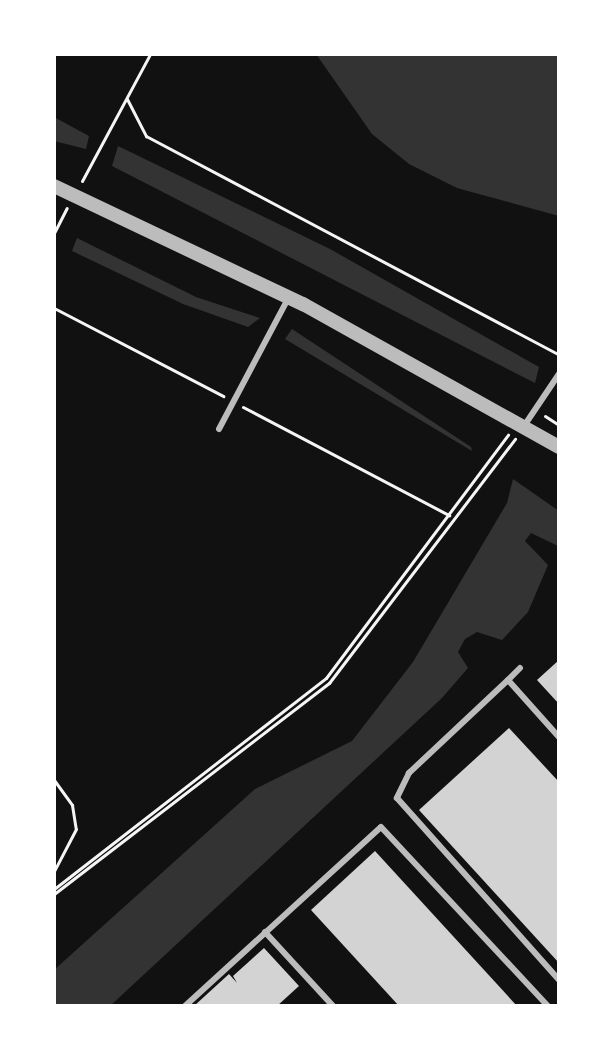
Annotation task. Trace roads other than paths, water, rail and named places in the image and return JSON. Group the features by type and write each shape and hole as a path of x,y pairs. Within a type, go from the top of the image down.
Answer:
{"street":[{"path":"54,186 289,297 559,447"}],"lane":[{"path":"219,429 289,297"},
{"path":"521,424 538,408 559,374"},
{"path":"520,668 409,773 397,798 559,980"},
{"path":"508,680 559,737"},
{"path":"185,1006 381,827 548,1006"},
{"path":"265,932 333,1006"}]}
